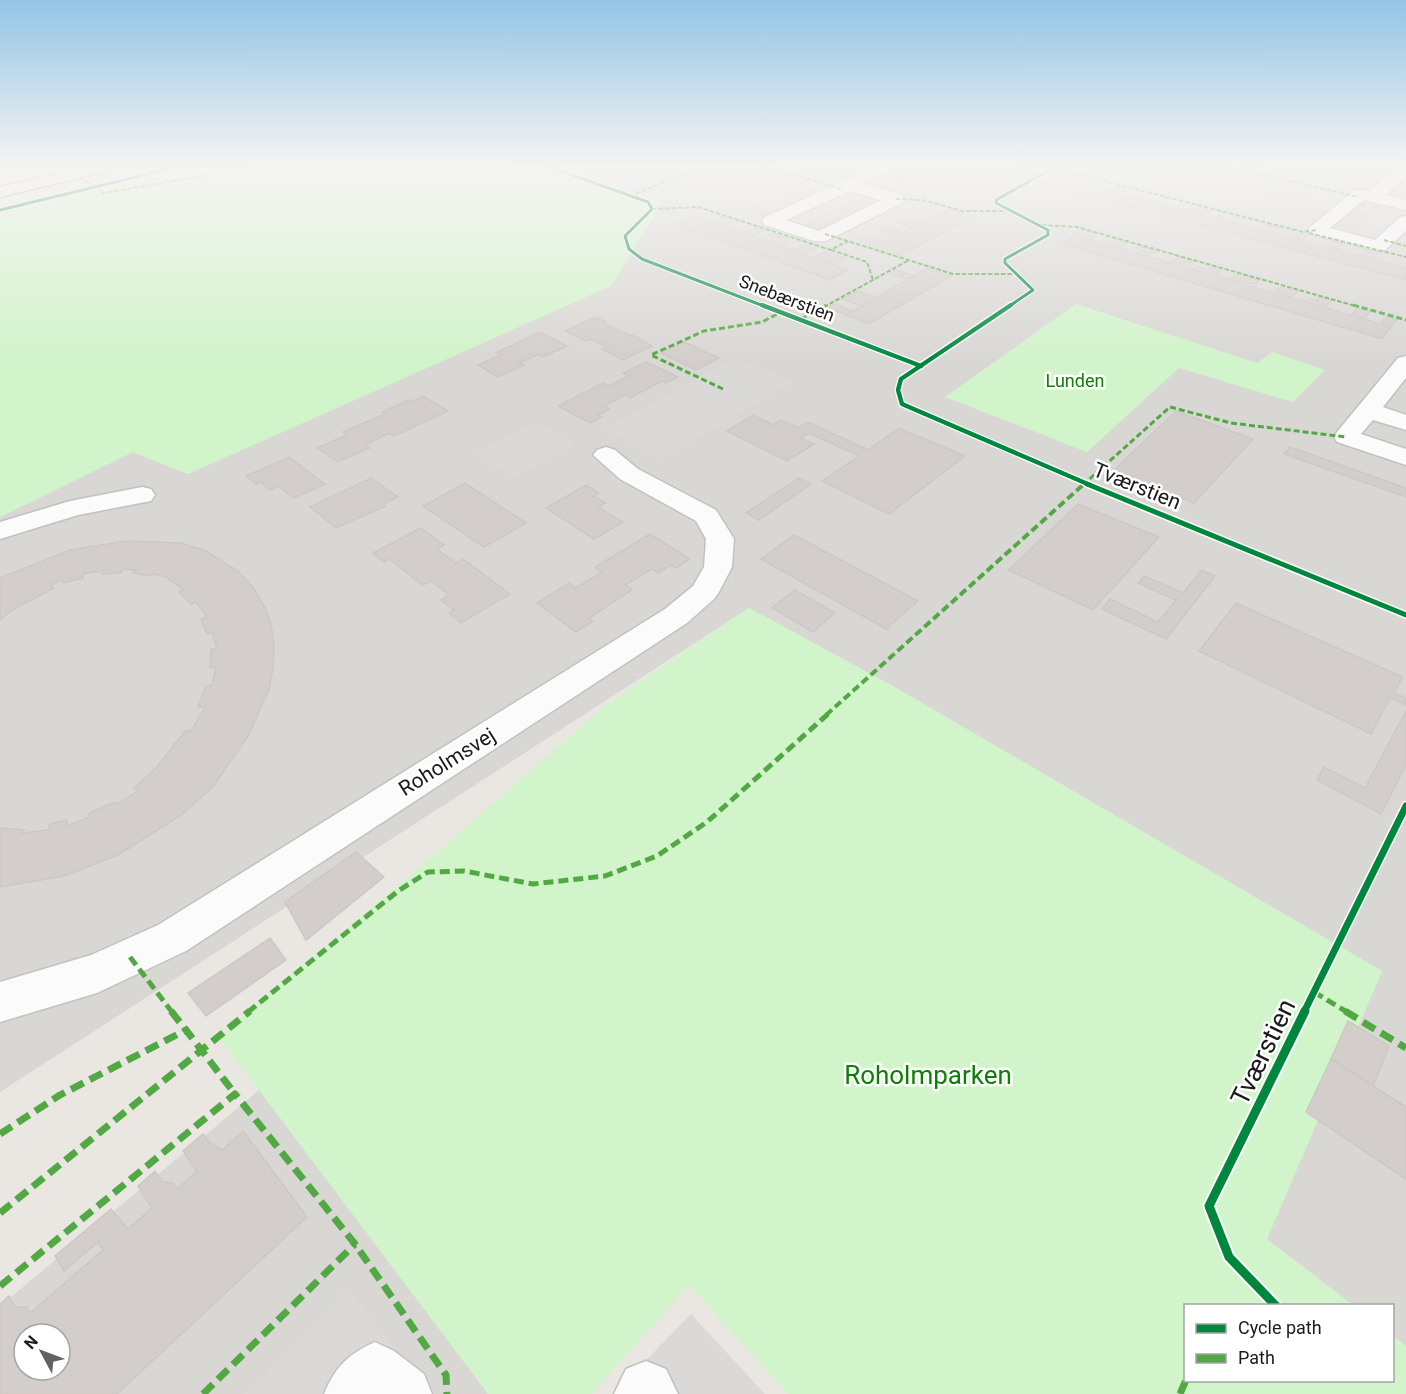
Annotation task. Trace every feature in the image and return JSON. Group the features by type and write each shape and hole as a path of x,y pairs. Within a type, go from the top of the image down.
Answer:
{"street":[{"path":"805,232 820,237 830,232"},
{"path":"1325,232 1379,246 1394,232"},
{"path":"1406,363 1346,437 1406,457"},
{"path":"1368,410 1406,423"},
{"name":"Roholmsvej","path":"0,1002 97,973 172,938 676,616 704,592 718,567 720,539 706,516 629,474 606,455"},
{"path":"0,531 50,513 96,502 142,495"},
{"path":"352,1394 375,1370 404,1394"},
{"path":"642,1394 646,1389 650,1394"}],"shaded area":[{"path":"610,232 1406,232 1406,1346 1394,1337 1394,1304 1352,1304 1266,1240 1382,971 898,689 749,608 0,1092 0,517 133,452 188,474"},
{"path":"735,358 792,382 662,459 604,429"},
{"path":"537,423 575,444 512,477 475,453"},
{"path":"270,1081 522,1394 0,1394 0,1306"},
{"path":"348,1288 429,1394 245,1394"},
{"path":"691,1314 765,1394 613,1394"}],"green space":[{"path":"0,232 644,232 611,286 188,474 132,452 0,517"},
{"name":"Lunden","path":"1076,304 1257,363 1272,352 1325,370 1293,402 1179,368 1087,452 945,397"},
{"name":"Roholmparken","path":"749,608 898,689 1382,971 1267,1239 1352,1304 1184,1304 1184,1382 1394,1382 1394,1337 1406,1346 1406,1394 788,1394 689,1285 591,1394 488,1394 219,1037 606,705"}],"building":[{"path":"696,232 740,232 848,270 830,280"},
{"path":"746,232 761,232 752,236 744,233"},
{"path":"882,232 901,233 895,236"},
{"path":"903,232 944,232 903,255 876,246"},
{"path":"1080,232 1098,234 1088,239 1075,235"},
{"path":"1225,232 1268,232 1406,268 1406,280"},
{"path":"1297,233 1308,235 1302,241 1291,238"},
{"path":"774,234 789,239 777,245 761,239"},
{"path":"1075,235 1391,327 1382,339 1062,244"},
{"path":"869,236 885,242 876,246 860,241"},
{"path":"1114,239 1128,243 1119,248 1106,244"},
{"path":"1332,241 1343,244 1337,250 1326,247"},
{"path":"807,244 816,248 803,254 794,251"},
{"path":"1138,246 1156,251 1148,256 1138,254 1143,250 1135,248"},
{"path":"1366,250 1378,253 1372,259 1360,256"},
{"path":"825,251 845,258 833,264 813,258"},
{"path":"1178,257 1194,261 1186,268 1170,263"},
{"path":"1198,267 1222,270 1215,276 1193,270"},
{"path":"927,268 951,276 869,324 846,315"},
{"path":"896,270 914,276 908,279 890,274"},
{"path":"1238,274 1259,280 1255,284 1230,280"},
{"path":"1281,287 1298,291 1291,298 1275,293"},
{"path":"858,291 876,298 862,306 843,299"},
{"path":"1320,297 1332,300 1325,308 1305,302 1309,299 1316,301"},
{"path":"835,304 853,311 846,315 828,308"},
{"path":"1358,308 1370,312 1364,319 1351,315"},
{"path":"596,317 606,322 603,323 633,335 652,346 623,360 602,349 607,347 591,339 586,341 565,331"},
{"path":"1387,317 1397,319 1391,327 1380,324"},
{"path":"539,332 567,346 543,357 539,354 519,363 524,365 498,377 478,365 501,355 496,353"},
{"path":"684,342 719,358 696,370 661,353"},
{"path":"646,362 678,377 666,383 662,381 630,398 625,395 604,406 609,409 598,415 602,417 590,423 558,406 603,383 609,386 629,376 623,373"},
{"path":"423,396 448,411 394,436 389,433 365,445 369,448 338,462 317,448 347,435 343,432 385,414 382,412"},
{"path":"1176,411 1253,439 1194,503 1113,471"},
{"path":"753,415 773,425 781,420 798,428 808,422 868,450 899,428 965,456 889,514 822,481 859,456 809,433 801,438 814,444 787,461 727,431"},
{"path":"1290,447 1406,488 1406,497 1284,454"},
{"path":"289,457 325,484 294,498 278,486 270,490 260,482 256,484 246,476"},
{"path":"371,478 398,497 383,504 386,506 336,528 310,507"},
{"path":"799,478 811,484 759,520 746,513"},
{"path":"465,483 526,523 484,547 423,506"},
{"path":"586,485 599,493 593,496 606,503 598,507 623,522 594,539 546,508"},
{"path":"1078,504 1159,537 1093,610 1009,570"},
{"path":"421,528 444,545 437,549 456,563 463,559 510,594 461,623 449,613 454,610 441,600 449,595 431,581 423,585 389,559 384,562 373,553"},
{"path":"650,534 690,559 676,568 671,565 659,573 652,569 625,585 632,590 589,618 593,621 576,632 537,603 569,583 576,588 602,572 595,567"},
{"path":"794,535 918,601 886,629 761,559"},
{"path":"126,541 180,543 204,550 238,571 252,586 265,607 271,624 274,646 269,689 248,736 213,787 180,816 118,855 64,876 0,887 1,828 24,830 22,833 48,830 50,824 67,820 68,826 89,817 89,813 114,802 118,804 139,790 134,788 157,767 185,731 191,731 205,707 198,707 206,686 212,685 216,667 210,668 211,649 217,648 212,632 207,634 201,619 207,617 196,602 191,604 179,592 183,590 166,577 133,573 136,570 123,569 121,573 102,574 103,571 83,574 83,578 64,583 62,580 51,585 54,588 12,610 0,620 0,578 70,550"},
{"path":"1202,570 1215,576 1166,639 1102,609 1110,599 1158,622 1176,600 1138,583 1144,576 1183,593"},
{"path":"795,590 835,613 813,632 772,608"},
{"path":"1236,603 1403,677 1394,693 1406,698 1406,705 1390,698 1371,734 1199,651"},
{"path":"1406,711 1406,765 1381,814 1317,780 1324,767 1365,788"},
{"path":"356,852 384,877 306,940 285,902"},
{"path":"270,938 286,960 206,1016 188,993"},
{"path":"1348,1021 1389,1046 1373,1086 1331,1059"},
{"path":"1331,1059 1406,1107 1406,1179 1306,1112"},
{"path":"243,1131 307,1217 117,1394 0,1394 0,1304 9,1296 15,1307 27,1307 30,1313 103,1250 98,1242 64,1271 55,1256 111,1209 128,1229 152,1208 138,1186 155,1171 163,1182 173,1183 177,1189 197,1171 183,1151 203,1134 210,1143 222,1150"}],"marked path":[{"path":"775,232 831,250 848,241"},
{"path":"1095,232 1406,320"},
{"path":"1309,233 1406,257"},
{"path":"825,234 953,274 1016,274"},
{"path":"1384,240 1406,246"},
{"path":"831,250 867,262 873,280"},
{"path":"801,319 909,260"},
{"path":"723,389 651,355 704,331 762,322 781,312"},
{"path":"0,1213 398,891 428,872 464,871 533,884 605,876 657,856 707,822 1170,407 1231,423 1346,437"},
{"path":"130,957 186,1030"},
{"path":"1314,992 1406,1048"},
{"path":"0,1134 60,1095 186,1030 235,1094"},
{"path":"0,1286 235,1094 355,1244 446,1375 447,1394"},
{"path":"203,1394 355,1244"},
{"path":"1180,1394 1185,1382"}],"cycle path":[{"name":"Snebærstien","path":"629,232 625,236 629,249 642,259 921,366"},
{"name":"Tværstien","path":"1048,232 1048,235 1005,259 1005,263 1033,290 901,379 898,390 902,404 1085,483 1406,615"},
{"name":"Tværstien","path":"1274,1304 1229,1257 1209,1206 1406,806"}]}
